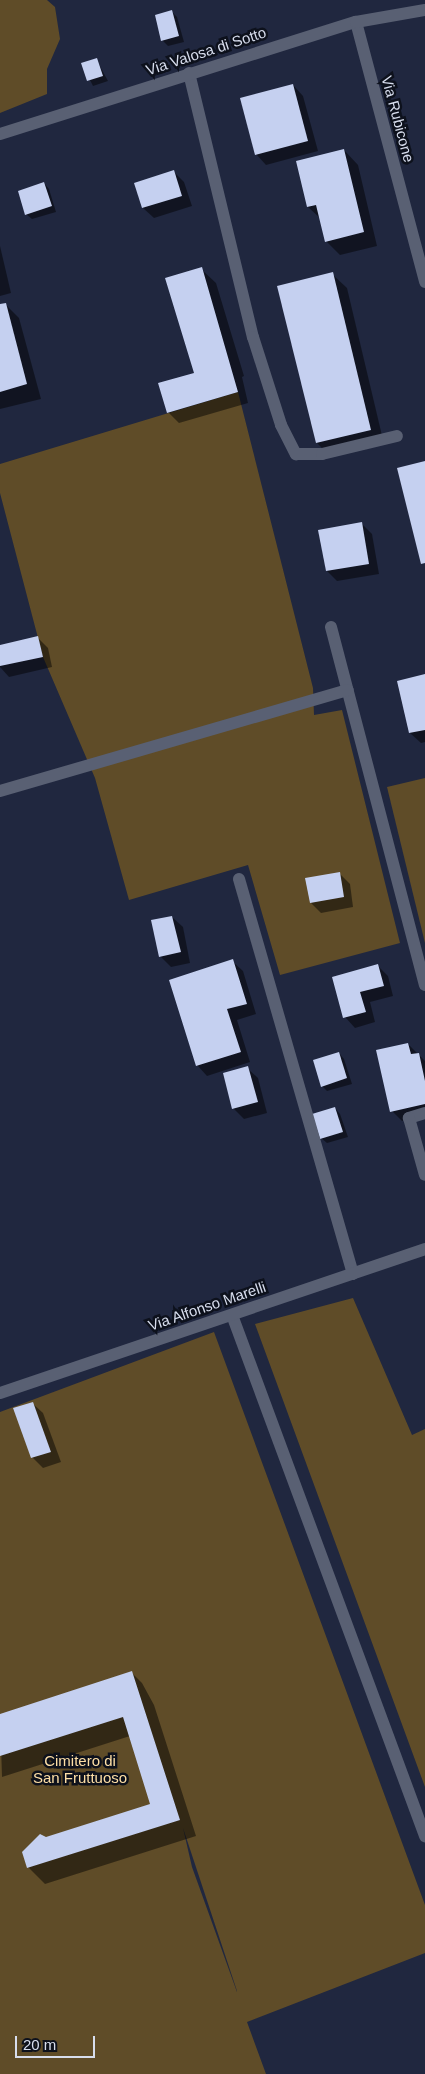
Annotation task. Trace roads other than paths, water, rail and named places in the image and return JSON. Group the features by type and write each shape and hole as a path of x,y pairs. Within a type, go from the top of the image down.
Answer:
{"street":[{"name":"Via Valosa di Sotto","path":"0,134 356,22 425,10"},
{"name":"Via Rubicone","path":"356,22 425,282"},
{"path":"189,73 253,336 281,425 296,454 322,454 397,436"},
{"path":"331,627 425,985"},
{"path":"0,792 348,690"},
{"path":"238,879 353,1274"},
{"path":"425,1113 409,1118 425,1175"},
{"name":"Via Alfonso Marelli","path":"0,1393 425,1249"},
{"path":"232,1315 425,1836"}],"park label":[{"name":"Cimitero di San Fruttuoso","path":"80,1768"}]}
